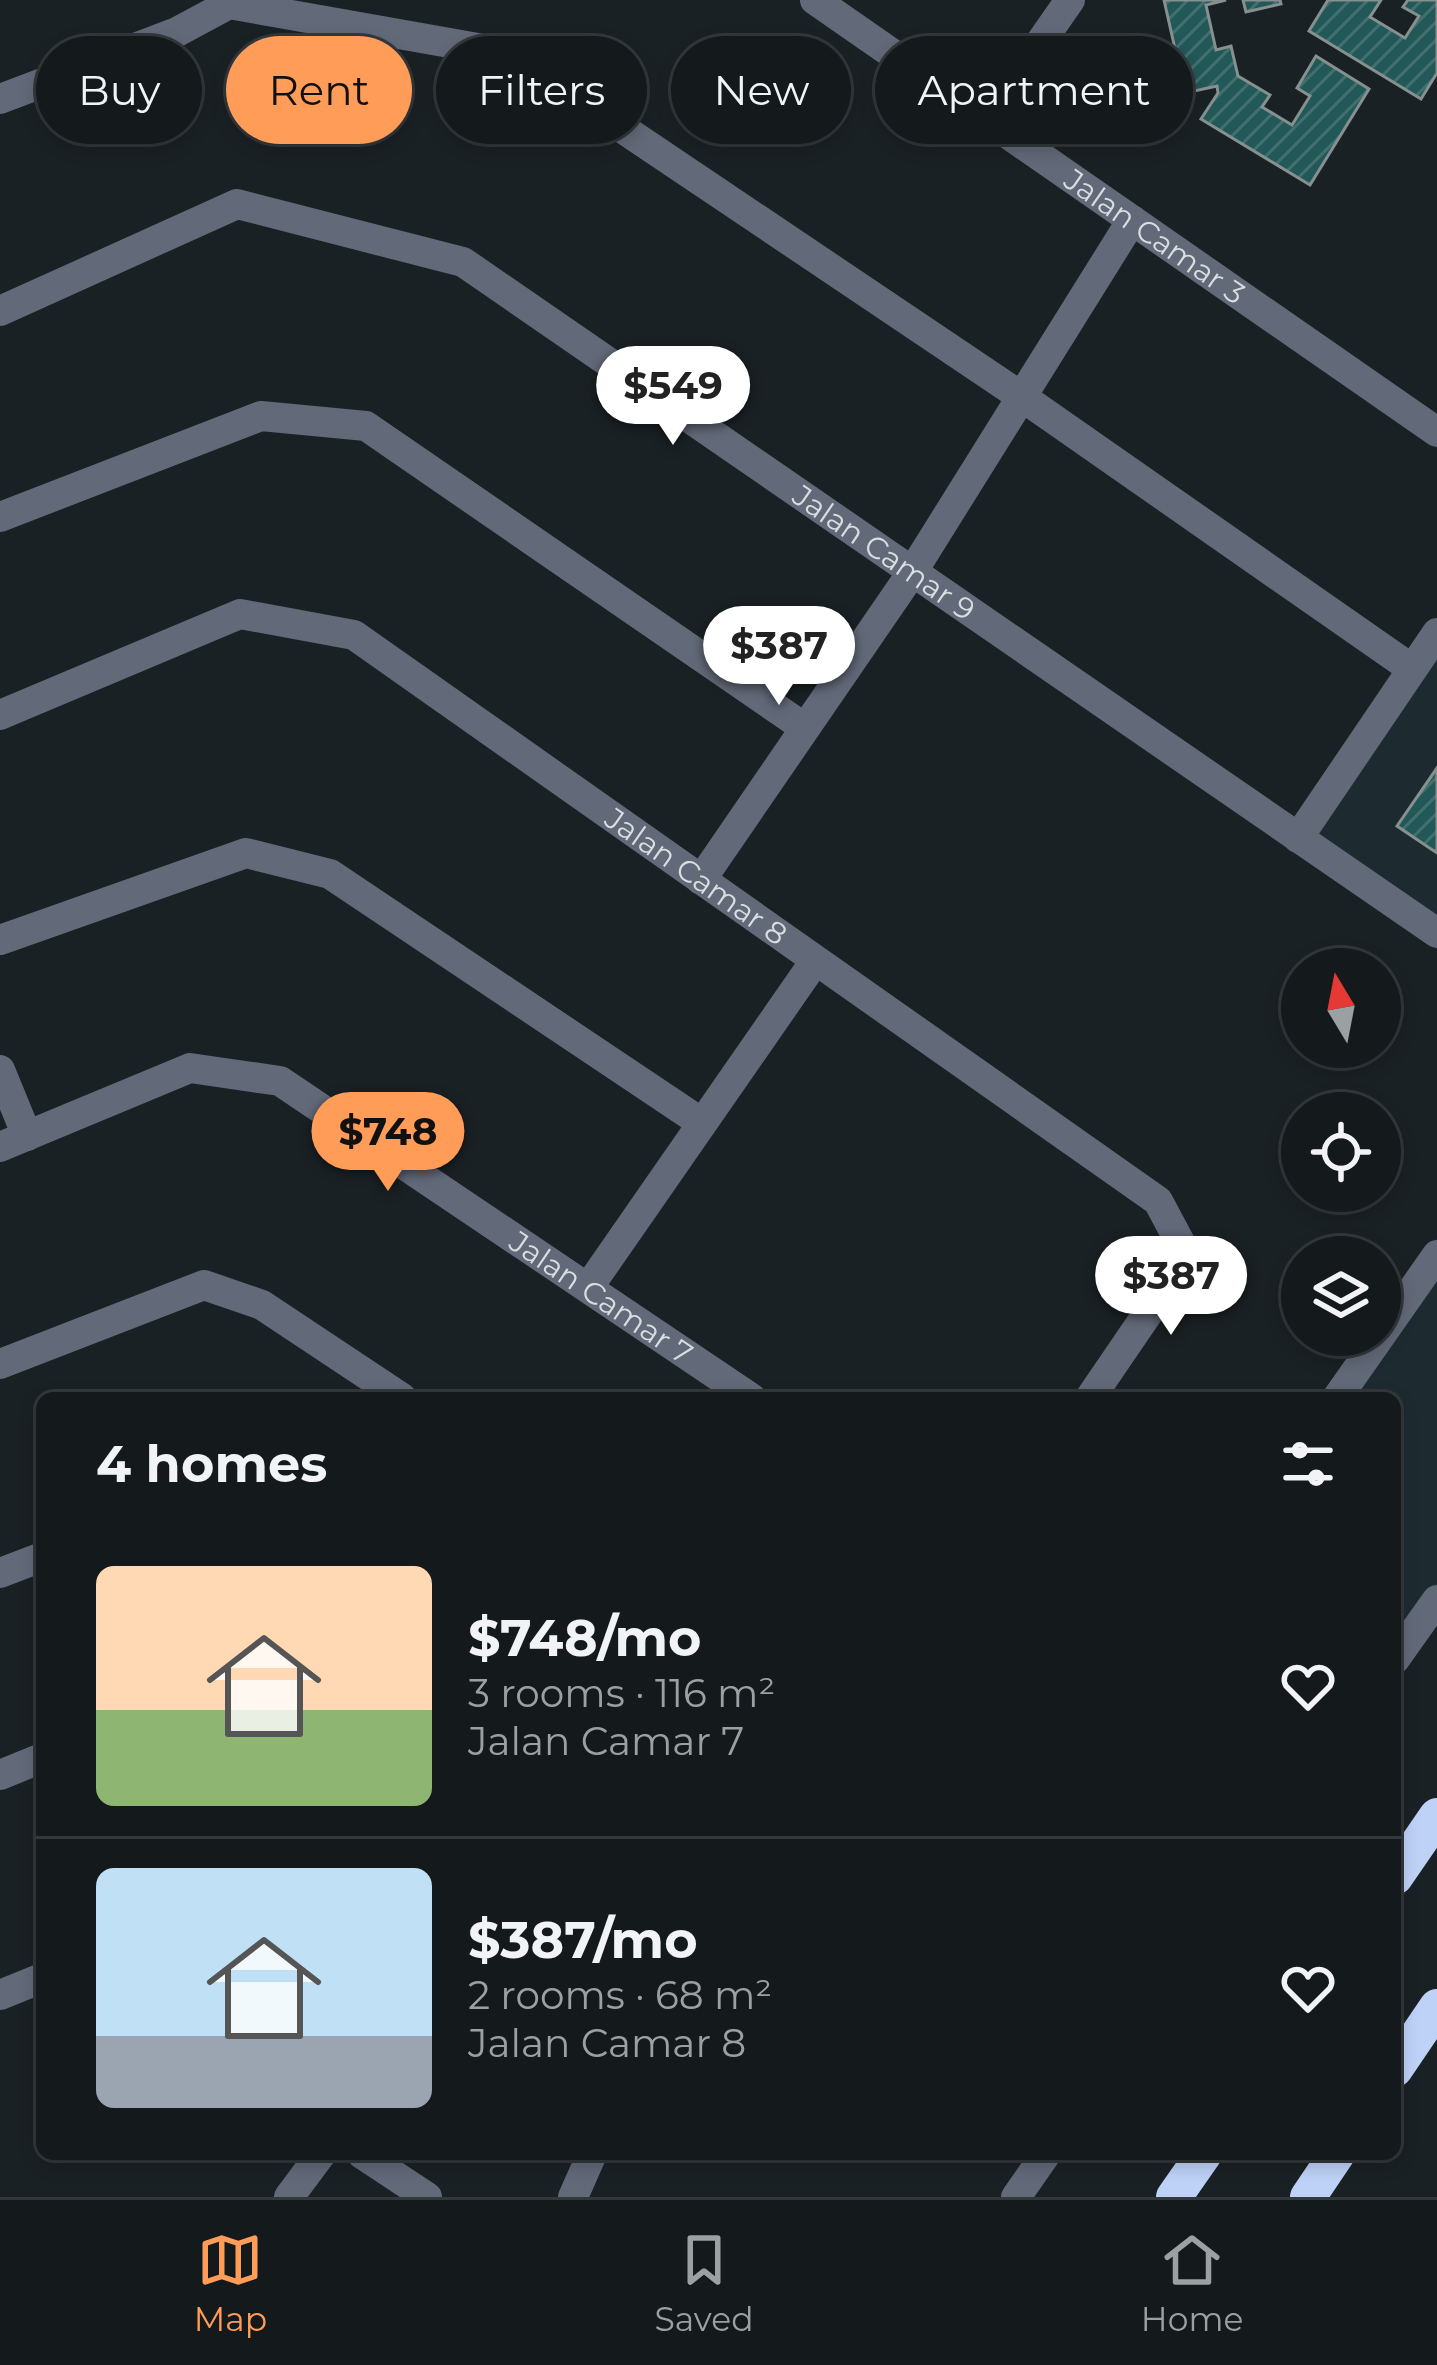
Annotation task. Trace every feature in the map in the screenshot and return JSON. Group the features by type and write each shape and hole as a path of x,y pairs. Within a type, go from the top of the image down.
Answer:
{"highway":[{"path":"1401,1868 1437,1816"},
{"path":"1401,2060 1437,2007"},
{"path":"1174,2197 1200,2160"},
{"path":"1308,2197 1333,2160"}],"street":[{"name":"Jalan Camar 3","path":"815,0 875,42"},
{"path":"1045,36 1070,0"},
{"path":"0,99 177,32 229,4 512,54 1022,397 1412,669"},
{"name":"Jalan Camar 3","path":"1023,144 1437,432"},
{"name":"Jalan Camar 9","path":"0,311 238,204 464,262 1437,933"},
{"path":"700,880 911,574 1132,220"},
{"path":"0,517 261,416 366,427 805,728"},
{"name":"Jalan Camar 8","path":"0,715 240,614 354,635 1158,1201 1182,1246 1174,1275 1094,1392"},
{"path":"1298,838 1437,633"},
{"path":"0,940 246,853 309,868 330,874 702,1123"},
{"path":"588,1288 815,961"},
{"name":"Jalan Camar 7","path":"14,1142 190,1068 280,1081 742,1392"},
{"path":"0,1070 14,1142"},
{"path":"1341,1392 1437,1255"},
{"path":"0,1364 204,1285 262,1305 393,1392"},
{"path":"0,1573 36,1559"},
{"path":"1401,1647 1437,1600"},
{"path":"0,1774 36,1760"},
{"path":"0,1995 36,1980"},
{"path":"289,2197 317,2160"},
{"path":"371,2160 427,2197"},
{"path":"573,2197 589,2160"},
{"path":"1016,2197 1042,2160"}],"shaded area":[{"path":"1437,659 1437,915 1319,833"},
{"path":"1437,1238 1437,1624 1401,1675 1401,1392 1330,1392 1355,1356 1401,1356 1401,1290"}],"building":[{"path":"1164,0 1226,0 1206,5 1216,50 1231,46 1238,76 1270,95 1262,107 1292,125 1310,96 1297,88 1316,56 1369,89 1310,185 1201,119 1218,93 1217,86 1193,91 1193,36 1172,36"},
{"path":"1243,0 1280,0 1281,4 1246,12"},
{"path":"1328,0 1381,0 1370,17 1405,38 1419,16 1403,7 1408,0 1437,0 1437,73 1421,99 1309,31"},
{"path":"1437,768 1437,853 1397,826"}]}
